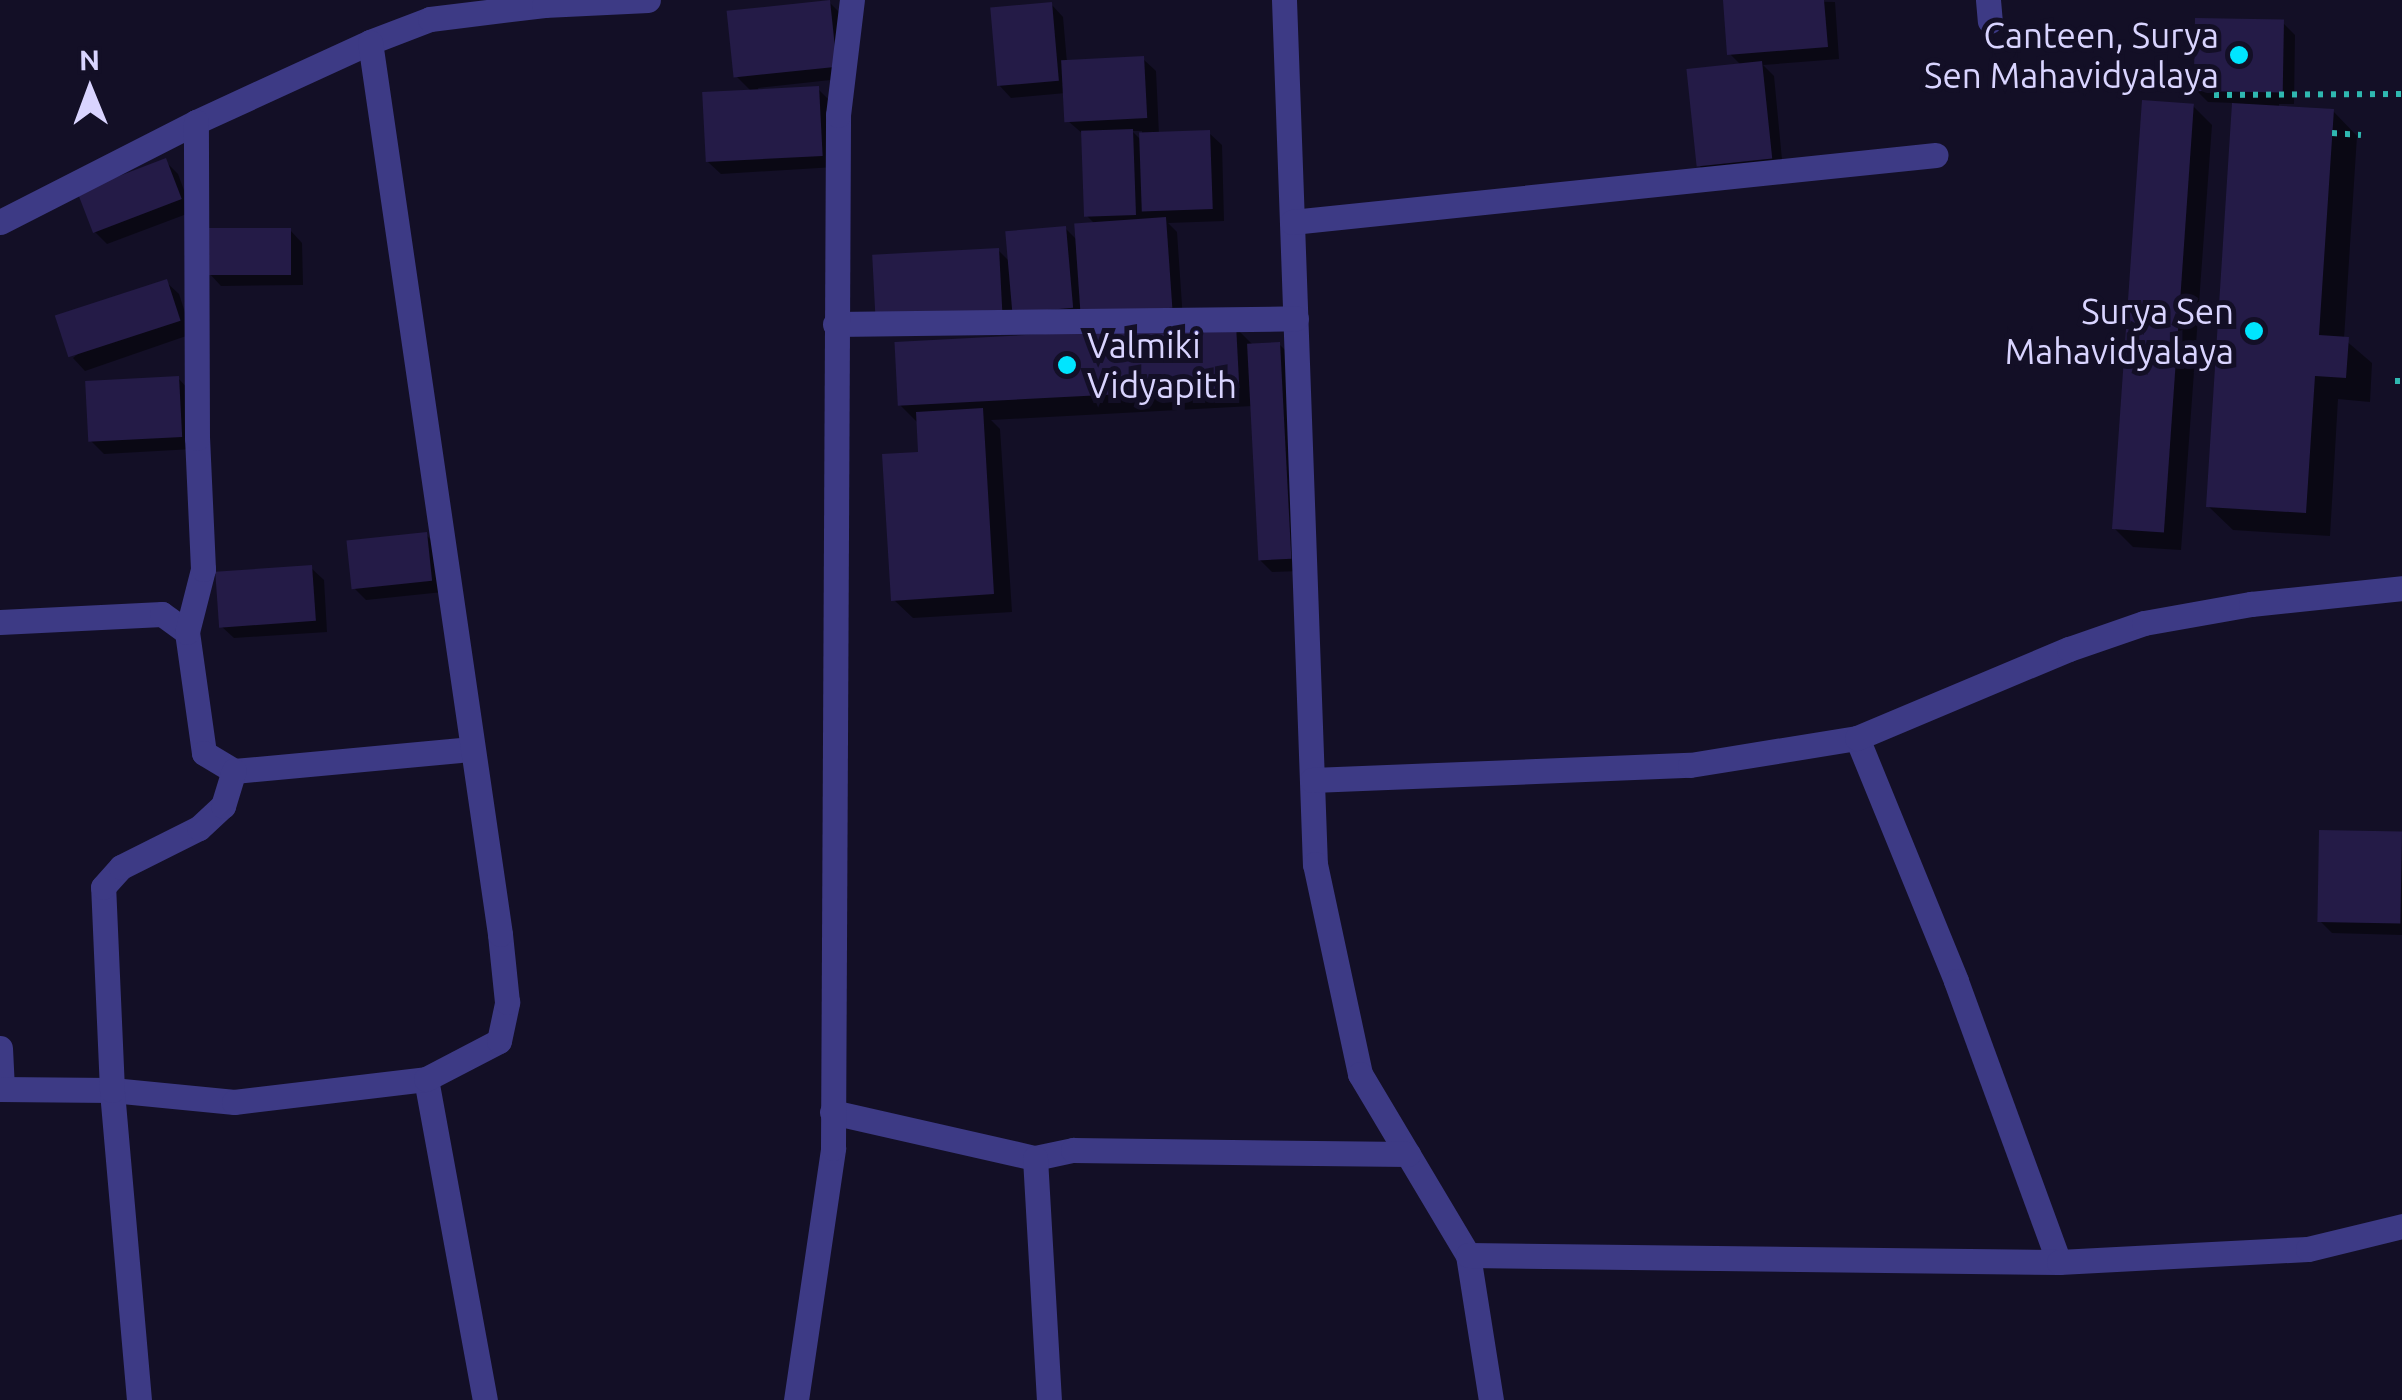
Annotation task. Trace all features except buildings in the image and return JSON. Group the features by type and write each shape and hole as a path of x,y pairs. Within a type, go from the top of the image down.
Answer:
{"street":[{"path":"0,222 196,122 370,42 430,19 544,6 648,0"},
{"path":"796,1400 833,1148 838,115 852,0"},
{"path":"1284,0 1315,864 1360,1074 1468,1256 1491,1400"},
{"path":"0,1048 1,1088 112,1090 234,1102 426,1079 500,1041 506,1002 370,42"},
{"path":"196,122 203,570 186,632 204,752 234,771 472,750"},
{"path":"1292,222 1936,155"},
{"path":"835,324 1296,318"},
{"path":"1312,780 1690,765 1857,738 2069,649 2144,623 2251,604 2402,588"},
{"path":"0,622 162,614 186,632"},
{"path":"1857,738 1956,981 2059,1262"},
{"path":"139,1400 112,1090 103,887 122,866 199,828 223,806 234,771"},
{"path":"426,1079 484,1400"},
{"path":"832,1112 1035,1158 1073,1150 1408,1154"},
{"path":"1035,1158 1049,1400"},
{"path":"1468,1256 2059,1262 2308,1250 2402,1226"}],"path":[{"path":"2214,94 2402,94"},
{"path":"2332,133 2361,134"}],"place":[{"name":"Canteen, Surya Sen Mahavidyalaya","path":"2239,55"},
{"name":"Surya Sen Mahavidyalaya","path":"2254,331"},
{"name":"Valmiki Vidyapith","path":"1067,365"}]}
